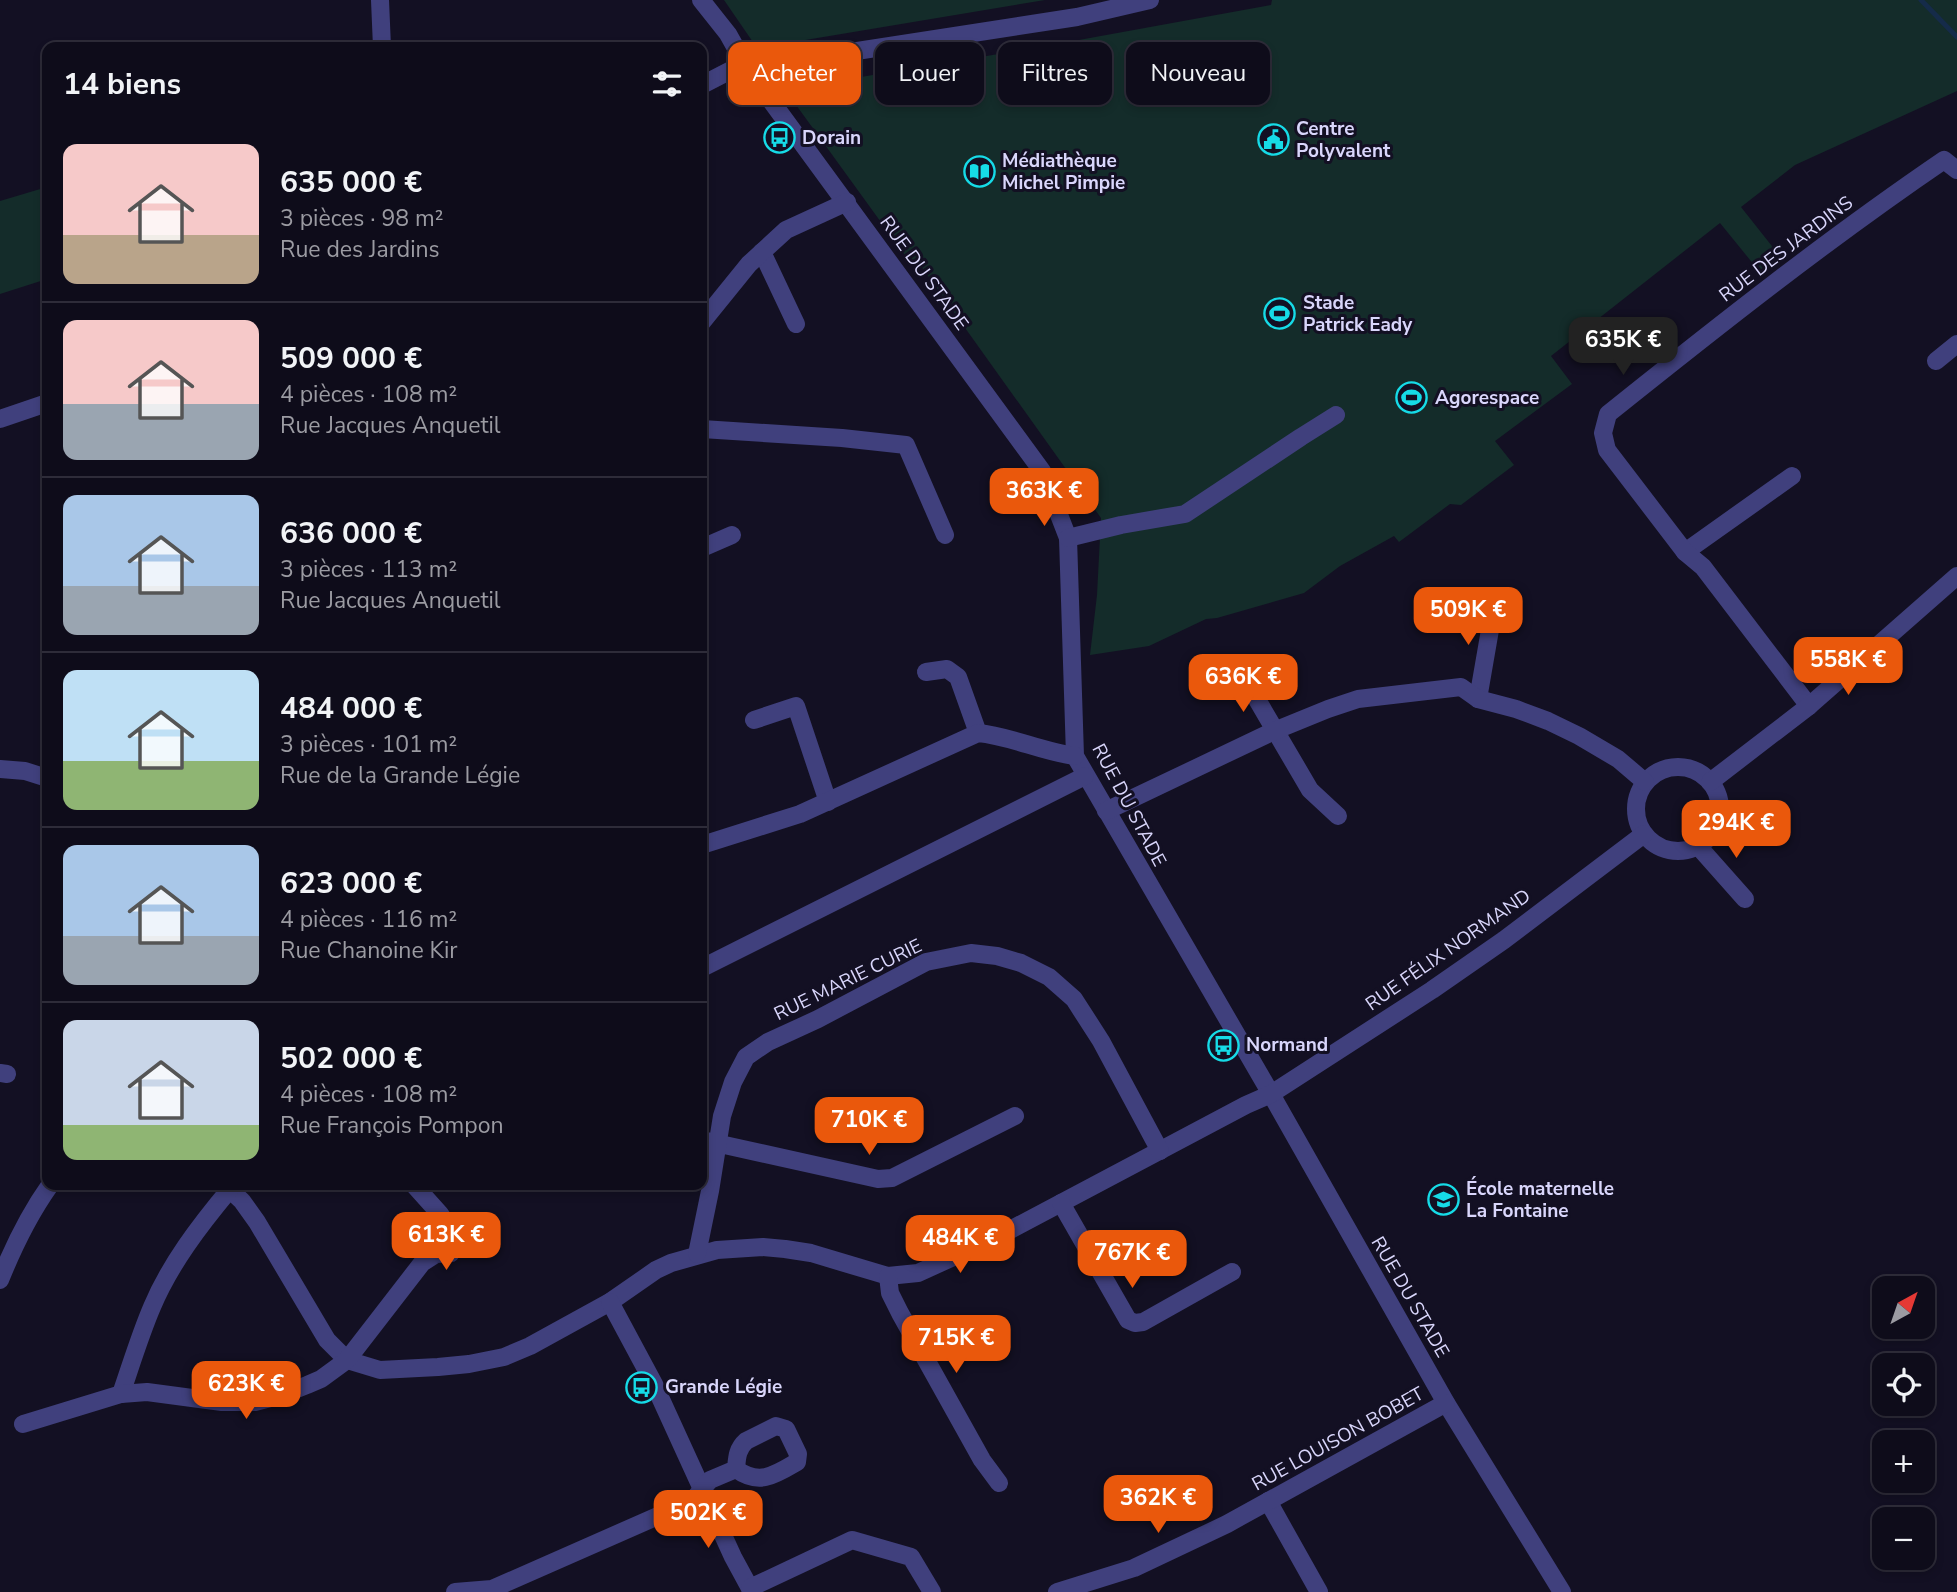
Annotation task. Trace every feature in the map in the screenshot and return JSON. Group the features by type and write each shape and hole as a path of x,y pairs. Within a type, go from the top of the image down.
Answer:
{"street":[{"path":"380,0 382,42"},
{"name":"RUE DU STADE","path":"701,0 732,42"},
{"path":"861,50 1077,17 1150,0"},
{"path":"707,82 728,72"},
{"name":"RUE DU STADE","path":"775,105 1042,471 1068,538 1075,756 1446,1403 1562,1592"},
{"name":"RUE DES JARDINS","path":"1810,706 1703,567 1685,552 1607,450 1603,433 1608,414 1780,277 1912,182 1944,160 1957,170"},
{"path":"707,316 749,264 786,230 847,202"},
{"path":"762,252 796,324"},
{"path":"1936,361 1957,344"},
{"path":"0,419 42,405"},
{"path":"1068,538 1185,514 1336,415"},
{"path":"707,429 906,445 945,535"},
{"path":"1685,552 1792,476"},
{"path":"707,546 732,535"},
{"path":"1710,782 1810,706 1957,576"},
{"path":"1478,699 1495,601"},
{"path":"926,672 947,669 958,677 978,733"},
{"path":"1245,678 1310,790 1338,816"},
{"path":"1106,811 1179,775 1328,709 1358,699 1461,687 1478,699 1516,709 1579,736 1618,759 1645,782"},
{"path":"754,720 796,706 828,802"},
{"path":"707,843 800,814 978,733 991,734 1056,754 1075,756"},
{"path":"1680,767 1693,770 1710,782 1718,799 1720,812 1709,837 1699,846 1675,851 1653,843 1644,834 1637,822 1638,794 1645,782 1655,774 1667,768 1680,767"},
{"path":"0,769 42,776"},
{"path":"707,966 1086,776"},
{"name":"RUE FÉLIX NORMAND","path":"888,1276 918,1273 993,1239 1271,1094 1504,940 1644,834"},
{"path":"1699,846 1745,899"},
{"name":"RUE MARIE CURIE","path":"707,1168 710,1142 746,1057 768,1042 926,962 971,954 997,956 1021,963 1049,977 1074,999 1101,1041 1160,1151"},
{"path":"710,1142 878,1179 892,1178 1015,1116"},
{"path":"0,1280 8,1236 29,1215 46,1190"},
{"path":"121,1394 152,1307 163,1285 225,1190"},
{"path":"230,1190 257,1222 327,1340 347,1360 380,1370 469,1364 504,1357 530,1346 610,1302 656,1270 697,1254 738,1248 785,1249 811,1253 888,1276 890,1293 900,1313 982,1460 999,1483"},
{"path":"23,1424 121,1394 147,1392 222,1402 255,1402 282,1395 321,1379 347,1360 422,1263 436,1254 451,1253 453,1235 440,1213 419,1190"},
{"name":"RUE MARIE CURIE","path":"697,1254 704,1190"},
{"path":"1061,1203 1128,1320 1143,1322 1232,1272"},
{"path":"610,1302 654,1384 733,1558 751,1590 852,1540 911,1557 932,1592"},
{"name":"RUE LOUISON BOBET","path":"1057,1592 1134,1568 1227,1524 1446,1403"},
{"path":"455,1592 492,1589 692,1501 710,1480 736,1469"},
{"path":"1268,1501 1319,1592"}],"green space":[{"path":"724,0 1045,0 793,42 753,42"},
{"name":"Stade Patrick Eady","path":"1272,0 1957,0 1957,91 1795,165 1741,207 1779,255 1759,271 1720,223 1551,356 1572,384 1495,441 1514,465 1461,505 1450,504 1399,542 1394,536 1340,566 1304,593 1206,619 1149,646 1090,655 1097,595 1101,518 918,262 912,265 796,105 861,105 861,77 875,75 875,105 984,105 984,56 998,54 998,105 1112,105 1112,42 1068,42 1271,5"},
{"path":"42,188 42,281 0,294 0,201"}],"waterway":[{"path":"1921,0 1957,37"}],"place":[{"name":"Dorain","path":"779,138"},
{"name":"Centre Polyvalent","path":"1273,140"},
{"name":"Médiathèque Michel Pimpie","path":"979,172"},
{"name":"Stade Patrick Eady","path":"1280,314"},
{"name":"Agorespace","path":"1412,398"},
{"name":"Normand","path":"1223,1045"},
{"name":"École maternelle La Fontaine","path":"1443,1200"},
{"name":"Grande Légie","path":"642,1387"}]}
